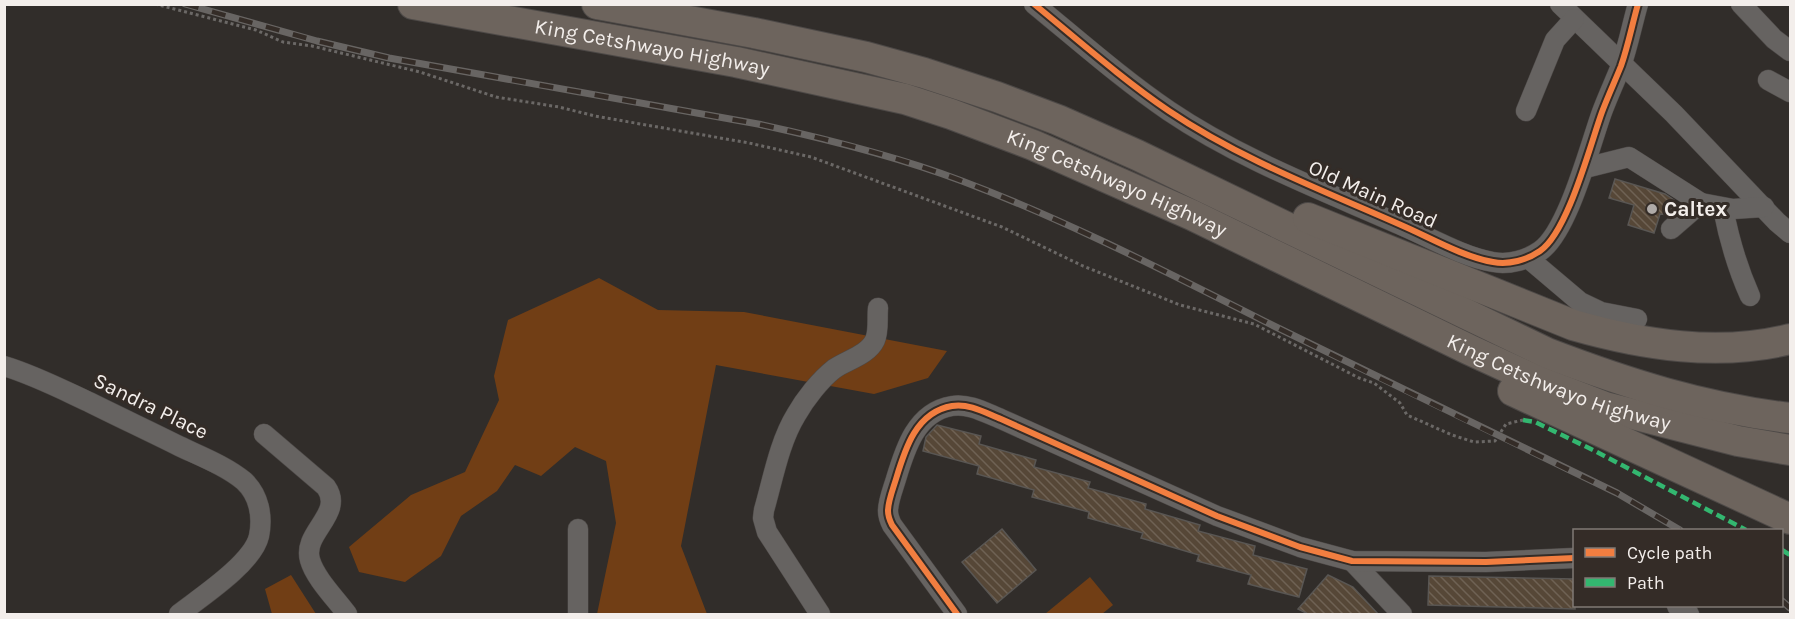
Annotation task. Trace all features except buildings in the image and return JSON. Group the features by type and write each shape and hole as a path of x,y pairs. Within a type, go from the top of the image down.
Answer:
{"highway":[{"name":"King Cetshwayo Highway","path":"413,4 736,62 874,91 951,114 1033,145 1192,214 1533,379 1605,407 1738,441 1791,450"},
{"name":"King Cetshwayo Highway","path":"597,4 855,54 924,73 1058,120 1137,155 1547,353 1601,374 1686,400 1791,418"},
{"path":"1137,155 1186,169 1573,325 1636,341 1712,347 1736,348 1783,338"},
{"path":"1136,191 1209,234 1442,356 1784,514"}],"street":[{"name":"Old Main Road","path":"1034,4 1159,104 1215,140 1261,163 1468,254 1496,263 1528,258 1540,252 1553,240 1584,168 1602,112 1621,64 1638,4"},
{"path":"1560,4 1674,114 1784,227 1791,246"},
{"path":"1741,4 1767,32 1791,51"},
{"path":"1526,111 1555,40 1575,19"},
{"path":"1768,80 1791,92"},
{"path":"1602,112 1619,97 1646,89"},
{"path":"1584,168 1629,158 1701,203 1723,208 1764,207"},
{"path":"1671,229 1701,203"},
{"path":"1723,208 1729,242 1750,296"},
{"path":"1528,258 1586,306 1601,312 1637,320"},
{"path":"820,615 781,556 767,532 763,518 782,447 796,414 823,379 873,343 876,337 878,308"},
{"name":"Sandra Place","path":"4,366 46,381 226,470 244,481 252,492 260,510 259,536 252,552 240,565 179,615"},
{"path":"957,615 892,525 888,510 892,490 911,437 920,424 933,414 954,405 969,406 1001,419 1217,516 1300,547 1352,561 1486,562 1573,558"},
{"path":"264,434 330,492 331,507 309,545 309,558 316,573 347,615"},
{"path":"578,529 578,615"},
{"path":"1352,561 1402,615"}],"path":[{"path":"155,4 256,30 283,42 312,46 420,72 496,97 749,143 811,157 1002,227 1073,262 1180,304 1254,324 1359,378 1374,383 1400,403 1407,415 1452,435 1474,442 1495,441 1506,424 1523,420"}],"shaded area":[{"path":"599,278 658,310 744,312 947,351 928,378 874,394 716,365 681,546 707,614 597,614 616,523 606,461 575,447 541,476 515,465 497,491 461,516 441,556 405,582 359,572 349,547 411,495 465,472 499,400 494,376 508,320"},
{"path":"291,575 316,614 272,614 265,589"},
{"path":"1090,577 1113,605 1102,614 1045,614"}],"railway":[{"path":"185,4 317,41 389,58 758,124 861,149 937,172 1003,197 1122,250 1405,391 1617,493 1678,529"},
{"path":"1783,602 1790,608"}],"marked path":[{"path":"1523,420 1535,422 1593,450 1744,529"},
{"path":"1783,551 1790,555"}],"cycle path":[{"path":"1034,4 1152,99 1224,144 1282,173 1458,251 1493,262 1505,263 1524,259 1540,251 1560,226 1577,187 1602,112 1621,66 1638,4"},
{"path":"957,614 892,525 888,511 900,467 914,434 929,416 958,405 983,411 1217,516 1300,547 1352,561 1486,562 1573,558"}],"place":[{"name":"Caltex","path":"1652,209"}]}
